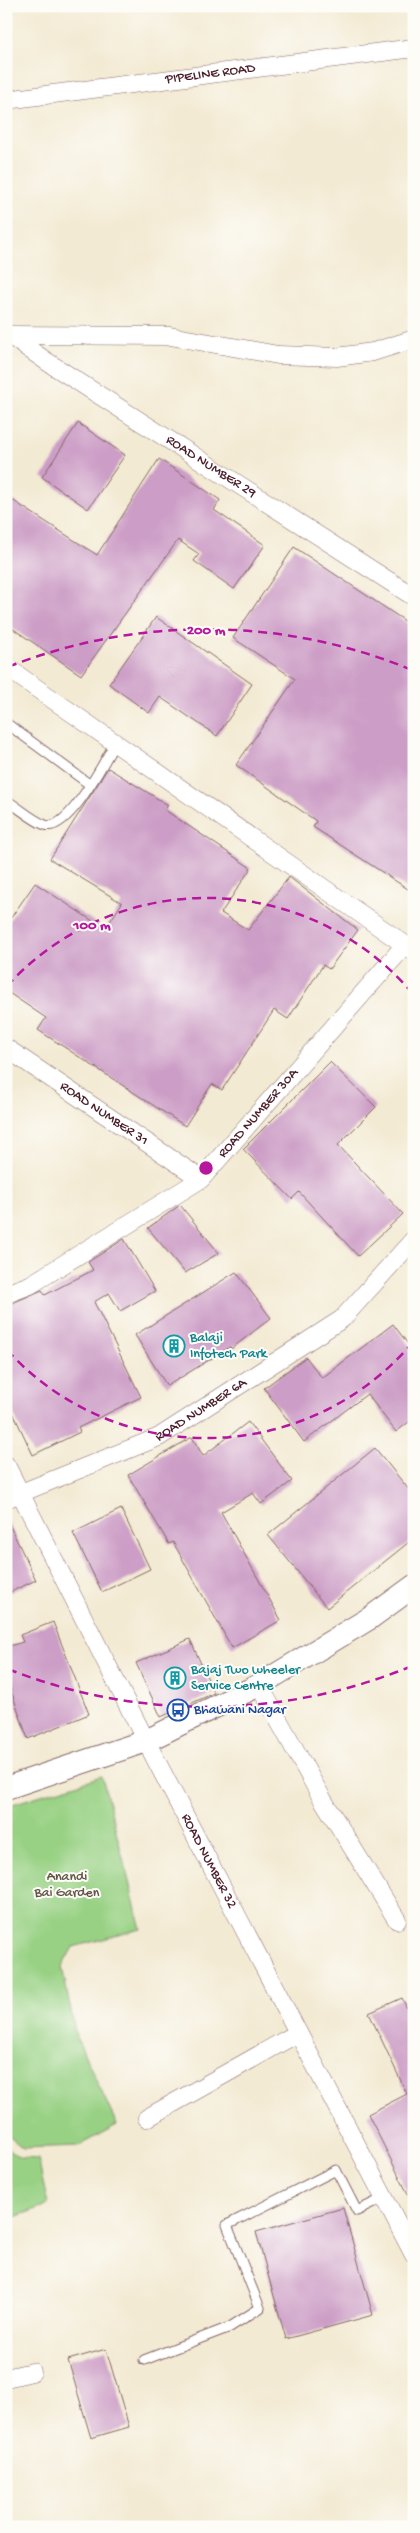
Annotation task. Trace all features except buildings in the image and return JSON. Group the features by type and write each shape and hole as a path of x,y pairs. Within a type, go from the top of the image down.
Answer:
{"street":[{"name":"PIPELINE ROAD","path":"6,100 414,48"},
{"path":"8,335 170,336 278,355 337,357 373,352 414,339"},
{"name":"ROAD NUMBER 29","path":"8,335 414,597"},
{"path":"6,667 410,948"},
{"name":"ROAD NUMBER 30A","path":"6,1294 30,1285 201,1179 410,948"},
{"name":"ROAD NUMBER 31","path":"6,1048 201,1179"},
{"name":"ROAD NUMBER 6A","path":"14,1496 167,1432 342,1319 414,1239"},
{"name":"ROAD NUMBER 32","path":"6,1465 14,1496 146,1741 414,2255"},
{"path":"6,1788 146,1741 259,1685 370,1618 414,1586"},
{"path":"259,1685 323,1800 397,1920"},
{"path":"147,2118 298,2033"},
{"path":"6,2378 32,2372"}],"lane":[{"path":"6,723 90,784"},
{"path":"6,800 46,826 56,825 68,817 115,743"},
{"path":"144,2360 230,2327 260,2308 227,2225 336,2170 358,2211 384,2198"}],"green space":[{"name":"Anandi Bai Garden","path":"102,1776 141,1929 73,1947 62,1967 76,2036 117,2125 78,2146 23,2148 6,2134 6,1806"},
{"path":"6,2147 20,2158 38,2159 48,2205 6,2220"}],"place":[{"name":"Balaji Infotech Park","path":"174,1346"},
{"name":"Bajaj Two wheeler Service Centre","path":"175,1678"},
{"name":"Bhawani Nagar","path":"178,1710"}]}
